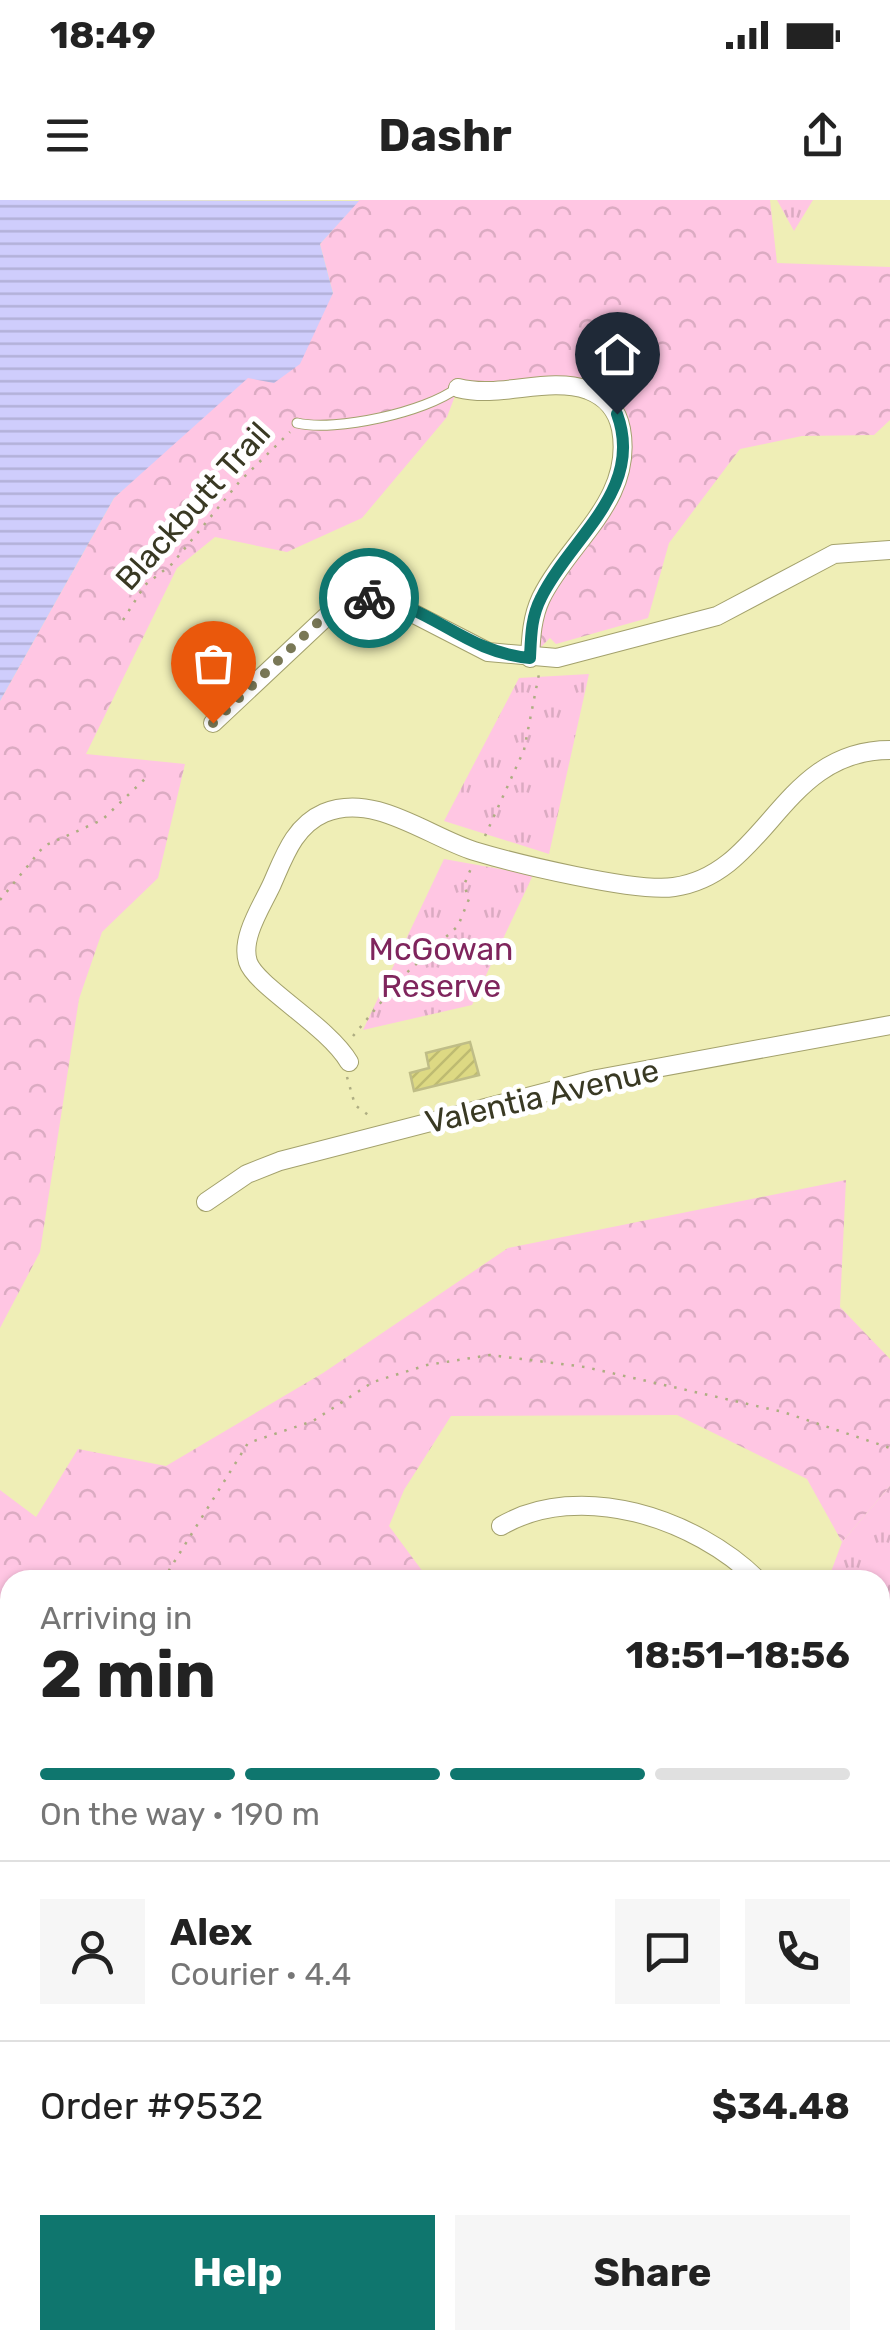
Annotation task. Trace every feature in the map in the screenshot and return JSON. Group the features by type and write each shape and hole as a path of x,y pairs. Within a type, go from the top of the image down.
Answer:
{"street":[{"path":"458,388 488,393 582,388 605,398 620,424 622,464 614,491 540,600 536,658"},
{"path":"213,723 326,613 356,598 387,600 478,648 536,658 573,655 717,616 834,554 890,550"},
{"path":"349,1062 334,1038 259,978 247,960 249,936 293,839 313,819 356,806 371,808 478,852 642,886 687,885 730,862 790,793 816,772 847,758 890,750"},
{"name":"Valentia Avenue","path":"206,1202 248,1174 280,1161 543,1092 890,1025"},
{"path":"500,1526 540,1507 577,1506 626,1512 675,1524 743,1570"}],"lane":[{"path":"297,423 325,425 383,415 440,401 458,388"}],"path":[{"name":"Blackbutt Trail","path":"123,620 145,585 172,564 240,481 297,423"},
{"path":"352,1037 402,978 458,926 468,899 464,885 524,750 536,658"},
{"path":"0,900 44,846 102,820 147,777"},
{"path":"349,1062 347,1076 355,1105 365,1117 377,1120"},
{"path":"169,1570 248,1443 313,1422 372,1382 427,1366 490,1355 585,1367 783,1412 890,1448"}],"green space":[{"path":"359,200 770,200 777,263 890,267 890,420 874,435 802,436 740,449 669,543 648,618 556,644 550,638 530,658 532,627 596,521 622,434 595,393 458,388 447,417 362,518 287,552 215,537 177,568 86,754 185,764 158,878 102,932 79,999 40,1252 0,1328 0,701 114,498 333,293 320,244"},
{"path":"777,200 813,200 794,231"},
{"path":"589,674 549,854 444,821 519,678"},
{"name":"McGowan Reserve","path":"444,859 533,875 472,1005 363,1030"},
{"path":"846,1180 840,1307 890,1359 890,1486 842,1542 807,1479 677,1415 451,1416 404,1490 389,1526 422,1570 0,1570 0,1490 36,1517 78,1449 166,1466 323,1373 508,1248"},
{"path":"890,1486 890,1570 832,1570 842,1542"}],"water":[{"path":"0,200 359,201 320,244 333,293 300,364 274,383 248,378 114,498 0,701"}],"building":[{"path":"470,1042 479,1075 414,1091 410,1073 429,1068 426,1053"}],"way so far":[{"path":"213,723 334,607 344,600 369,598"}],"route":[{"path":"369,598 401,604 488,652 530,658 534,614 540,600 596,520 619,478 622,434 617,414"}]}
